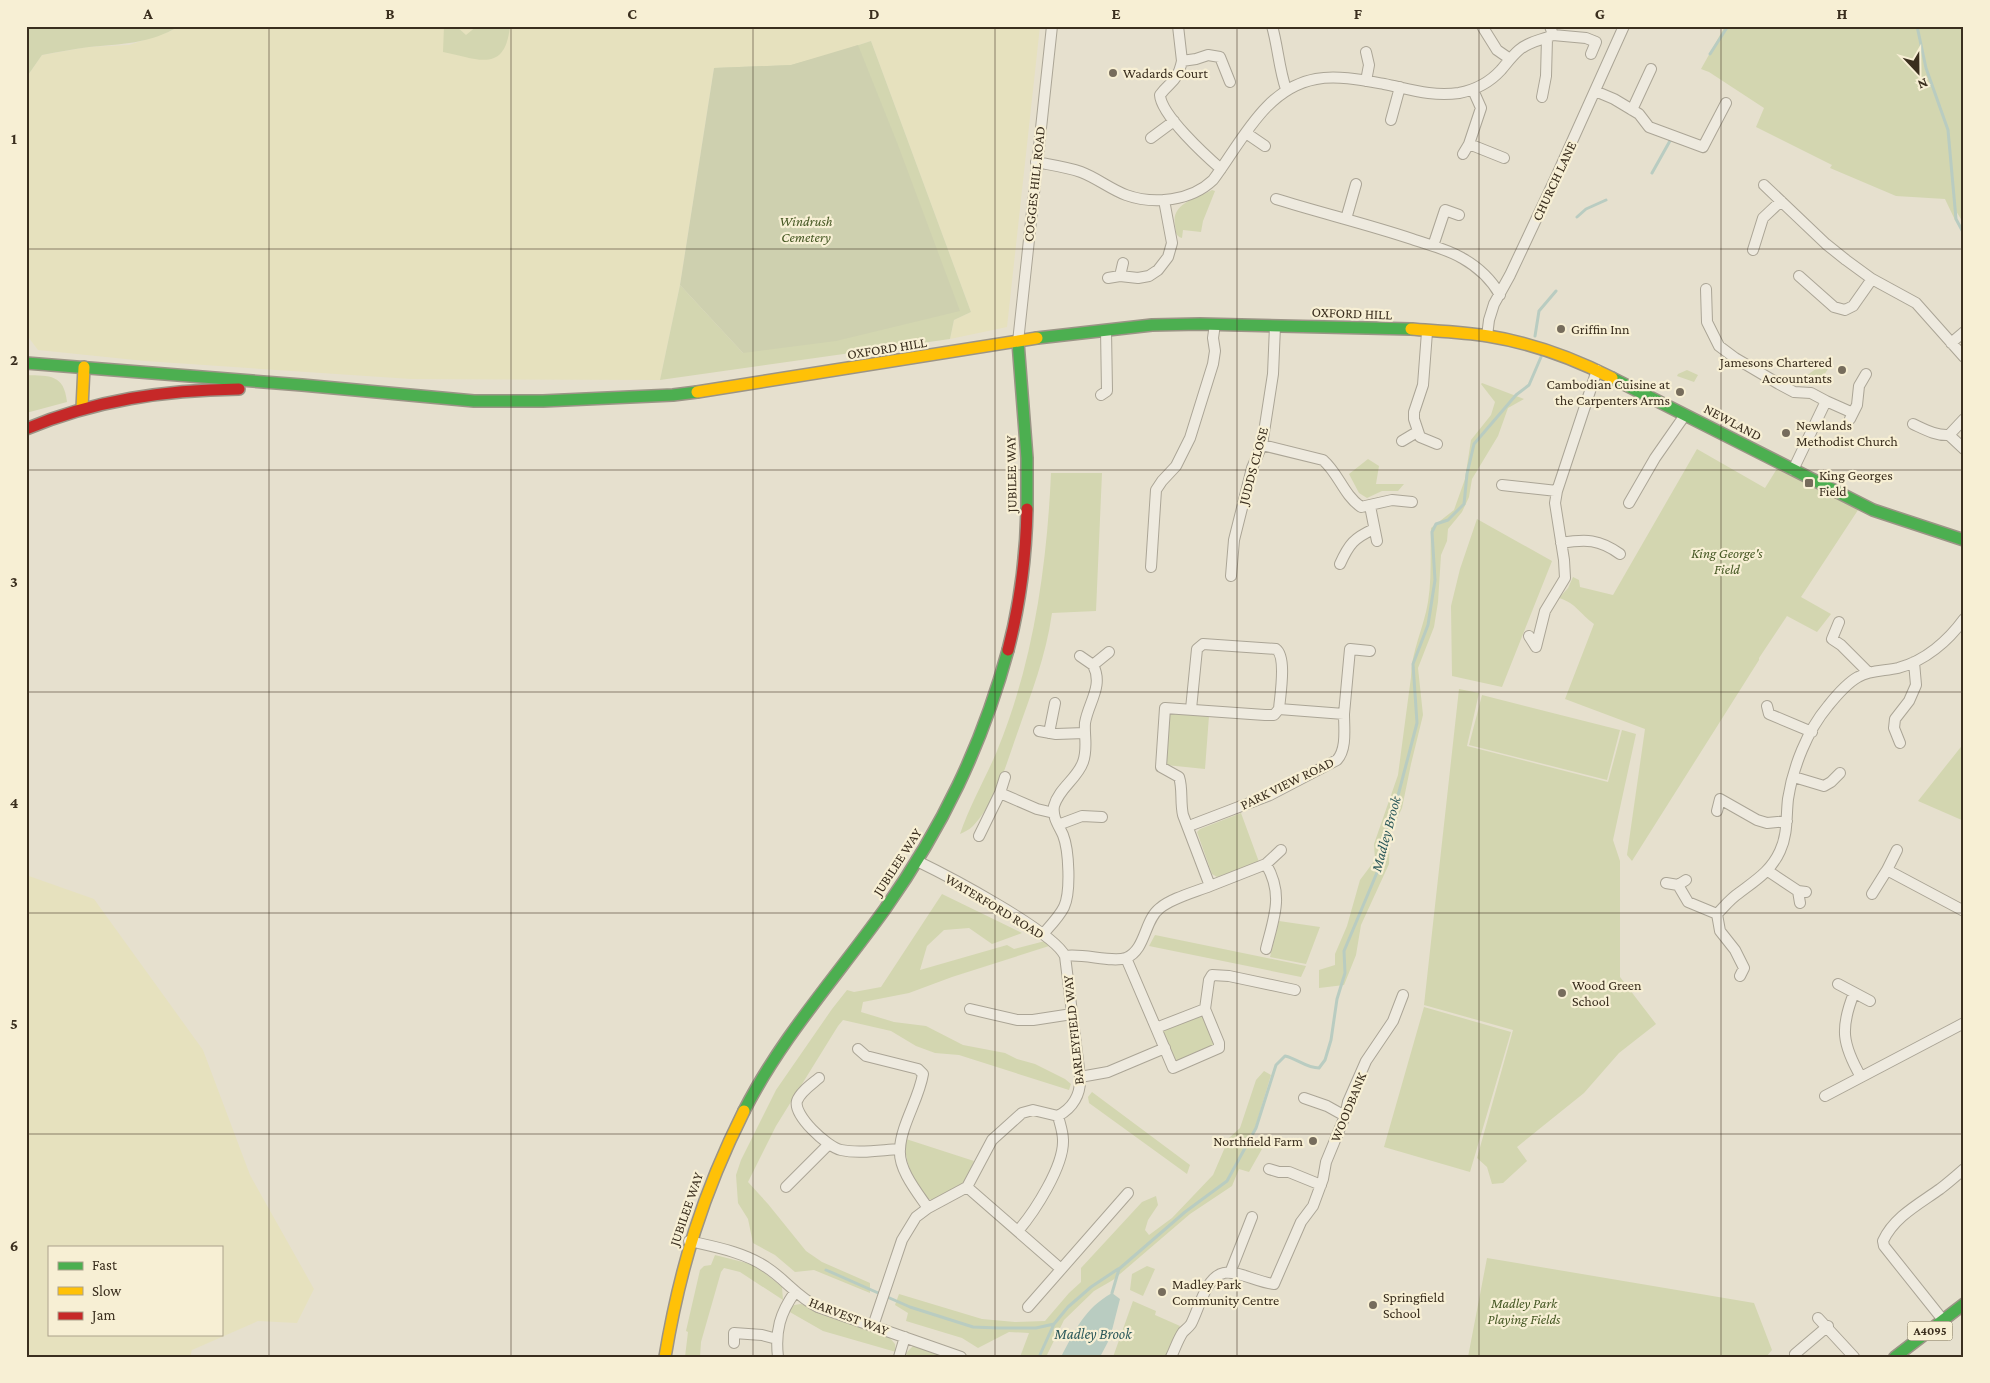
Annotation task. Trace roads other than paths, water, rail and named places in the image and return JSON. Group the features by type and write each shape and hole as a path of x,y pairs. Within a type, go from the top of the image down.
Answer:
{"main road":[{"name":"OXFORD HILL","path":"26,363 474,401 543,401 673,395 1018,342 1045,336 1152,325 1215,324 1410,329 1487,336"},
{"name":"NEWLAND","path":"1487,336 1560,354 1686,414 1873,510 1964,540"},
{"name":"JUBILEE WAY","path":"665,1357 676,1290 704,1196 716,1167 759,1083 796,1026 882,912 917,861 952,800 976,747 1000,674 1015,615 1024,543 1028,478 1018,342"},
{"path":"82,408 84,368"},
{"path":"26,429 82,408 165,393 248,389 277,383"},
{"name":"A4095","path":"1896,1357 1964,1304"}],"street":[{"name":"COGGES HILL ROAD","path":"1018,342 1052,26"},
{"path":"1178,26 1182,61 1179,74 1160,95 1160,100 1174,121 1202,154 1221,169"},
{"path":"1272,26 1278,50 1281,75 1286,89"},
{"path":"1482,26 1497,50 1510,58"},
{"name":"CHURCH LANE","path":"1487,336 1491,312 1624,26"},
{"path":"1036,162 1080,172 1127,195 1151,200 1164,200 1194,193 1204,188 1221,169 1266,108 1286,89 1316,79 1330,78 1366,81 1430,94 1473,90 1493,78 1510,58 1530,42 1550,33 1586,38 1596,42 1591,54"},
{"path":"1542,97 1550,33"},
{"path":"1366,52 1369,64 1366,81"},
{"path":"1182,61 1208,55 1220,57 1230,82"},
{"path":"1632,110 1650,68"},
{"path":"1391,120 1400,88"},
{"path":"1463,154 1469,144 1481,108 1473,90"},
{"path":"1595,91 1614,99 1639,114 1649,127 1692,145 1703,147 1726,103"},
{"path":"1150,138 1174,121"},
{"path":"1246,133 1265,146"},
{"path":"1469,144 1504,158"},
{"path":"1346,219 1356,184"},
{"path":"1764,185 1826,244 1872,279 1916,303 1964,357"},
{"path":"1276,199 1433,246 1463,258 1492,282 1500,295"},
{"path":"1108,278 1149,276 1158,270 1168,257 1172,243 1169,216 1164,200"},
{"path":"1753,250 1763,218 1780,201"},
{"path":"1433,246 1445,210 1459,215"},
{"path":"1120,276 1123,263"},
{"path":"1799,276 1834,307 1845,310 1853,306 1872,279"},
{"path":"1706,289 1707,322 1719,346 1778,384 1794,392 1811,393 1852,416 1858,405 1859,386 1866,374"},
{"path":"1151,567 1156,490 1176,466 1190,438 1213,364 1215,324"},
{"name":"JUDDS CLOSE","path":"1231,576 1234,540 1252,468 1262,445 1273,374 1276,326"},
{"path":"1101,395 1107,391 1106,330"},
{"path":"1427,332 1423,385 1414,412 1414,419 1420,437 1437,444"},
{"path":"1951,343 1964,332"},
{"path":"1529,636 1536,647 1545,611 1564,578 1555,503 1557,491 1597,370"},
{"path":"1793,470 1826,401"},
{"path":"1629,503 1655,458 1686,414"},
{"path":"1949,435 1964,419"},
{"path":"1913,424 1934,433 1949,435 1964,449"},
{"path":"1402,441 1418,432"},
{"path":"1262,445 1324,460 1331,467 1352,500 1361,506 1370,506 1378,502 1392,500 1412,502"},
{"path":"1502,485 1557,491"},
{"path":"1370,506 1377,541"},
{"path":"1340,564 1348,546 1360,535 1374,529"},
{"path":"1561,543 1576,541 1607,544 1620,554"},
{"path":"1839,622 1832,639 1841,645 1868,672"},
{"path":"1717,914 1738,893 1768,871 1782,846 1789,797 1799,758 1819,718 1830,704 1856,677 1868,672 1898,668 1914,662 1936,649 1962,625"},
{"path":"1191,710 1197,649 1203,644 1276,650 1280,652 1283,660 1279,709 1274,715 1191,710 1165,708 1161,767 1176,774 1178,777 1182,789 1180,803 1210,886"},
{"path":"1279,709 1344,714 1347,649 1370,651"},
{"path":"1093,665 1109,652"},
{"path":"1042,934 1060,914 1068,895 1065,843 1054,814 1059,796 1083,762 1086,746 1087,716 1094,700 1097,684 1096,671 1093,665 1080,656"},
{"path":"1900,743 1894,728 1894,719 1909,702 1916,685 1914,662"},
{"path":"1055,703 1044,732 1085,733"},
{"name":"PARK VIEW ROAD","path":"1188,826 1270,795 1337,760 1342,747 1344,714"},
{"path":"1766,714 1812,732"},
{"path":"1794,776 1824,786 1840,773"},
{"path":"979,836 1000,793 1005,777"},
{"path":"1000,793 1037,809 1054,814"},
{"path":"1717,811 1720,800 1757,820 1767,823 1787,821"},
{"path":"1058,825 1082,816 1102,817"},
{"path":"1065,956 1126,958 1138,946 1151,918 1159,908 1266,864 1281,850"},
{"path":"1872,894 1897,850"},
{"name":"WATERFORD ROAD","path":"917,861 989,901 1042,934 1057,946 1065,956"},
{"path":"1266,864 1277,893 1266,949"},
{"path":"1887,870 1964,912"},
{"path":"1768,871 1802,891 1800,903"},
{"path":"1666,883 1682,883 1688,902 1717,914"},
{"path":"1717,914 1720,931 1735,950 1746,971"},
{"name":"BARLEYFIELD WAY","path":"1058,1116 1068,1110 1081,1089 1065,956"},
{"path":"1126,958 1173,1068 1219,1048 1219,1043 1205,1009 1209,980 1212,975 1229,976 1295,990"},
{"path":"1838,984 1870,1001"},
{"path":"1854,993 1847,1012 1845,1041 1848,1053 1861,1077"},
{"name":"WOODBANK","path":"1230,1273 1266,1284 1274,1284 1301,1222 1313,1206 1321,1185 1326,1162 1345,1116 1348,1102 1366,1061 1393,1021 1402,995"},
{"path":"970,1009 1017,1020 1033,1020 1072,1014"},
{"path":"1156,1028 1205,1009"},
{"path":"1825,1096 1895,1061 1964,1023"},
{"path":"1080,1077 1108,1072 1165,1048"},
{"path":"858,1049 866,1056 918,1069 923,1074 899,1149 903,1166 928,1208"},
{"path":"819,1078 799,1097 796,1106 799,1113 828,1145 847,1151 899,1149"},
{"path":"1304,1098 1327,1106 1345,1116"},
{"path":"873,1326 902,1240 916,1217 928,1208 967,1187 992,1140 1022,1113 1033,1110 1058,1116 1064,1141 1057,1167 1038,1205 1018,1231"},
{"path":"786,1187 828,1145"},
{"path":"1269,1169 1289,1172 1321,1185"},
{"path":"1943,1320 1884,1246 1883,1241 1890,1227 1922,1200 1962,1174"},
{"path":"967,1187 1061,1269"},
{"path":"1028,1307 1128,1193"},
{"path":"1171,1357 1183,1332 1190,1326 1209,1284 1216,1276 1230,1273 1252,1217"},
{"name":"HARVEST WAY","path":"690,1241 753,1260 773,1271 795,1292 818,1307 961,1357"},
{"path":"778,1357 777,1339 781,1316 795,1292"},
{"path":"1818,1318 1828,1326 1854,1357"},
{"path":"1796,1357 1795,1354 1828,1326"},
{"path":"734,1343 734,1333 762,1335 777,1339"},
{"path":"900,1357 905,1338"}],"water":[{"name":"Madley Brook","path":"1112,1293 1120,1299 1110,1338 1100,1357 1061,1357 1082,1320 1094,1306"}],"waterway":[{"name":"Madley Brook","path":"1710,54 1728,26"},
{"path":"1917,26 1926,68 1948,130 1956,219 1964,234"},
{"name":"Madley Brook","path":"1652,173 1671,139"},
{"name":"Madley Brook","path":"1577,217 1586,209 1606,200"},
{"name":"Madley Brook","path":"1535,336 1539,311 1556,291"},
{"name":"Madley Brook","path":"1112,1293 1119,1269 1185,1212 1227,1181 1256,1128 1276,1065 1285,1056 1314,1068 1319,1068 1325,1060 1331,1040 1337,999 1345,973 1344,951 1381,863 1385,834 1395,807 1417,723 1413,664 1428,625 1435,580 1432,532 1436,524 1448,520 1464,504 1467,474 1474,444 1516,395 1529,385 1541,357"},
{"path":"826,1270 910,1307 973,1327 1036,1328 1054,1324 1068,1307 1091,1287 1118,1269"},
{"name":"Madley Brook","path":"1039,1357 1054,1324"}],"place":[{"name":"Wadards Court","path":"1113,73"},
{"name":"Griffin Inn","path":"1561,329"},
{"name":"Jamesons Chartered Accountants","path":"1842,370"},
{"name":"Cambodian Cuisine at the Carpenters Arms","path":"1680,392"},
{"name":"Newlands Methodist Church","path":"1786,433"},
{"name":"King Georges Field","path":"1809,483"},
{"name":"Wood Green School","path":"1562,993"},
{"name":"Northfield Farm","path":"1313,1141"},
{"name":"Madley Park Community Centre","path":"1162,1292"},
{"name":"Springfield School","path":"1373,1305"}],"park label":[{"name":"Windrush Cemetery","path":"806,230"},
{"name":"King George's Field","path":"1727,562"},
{"name":"Madley Park Playing Fields","path":"1524,1312"}]}
